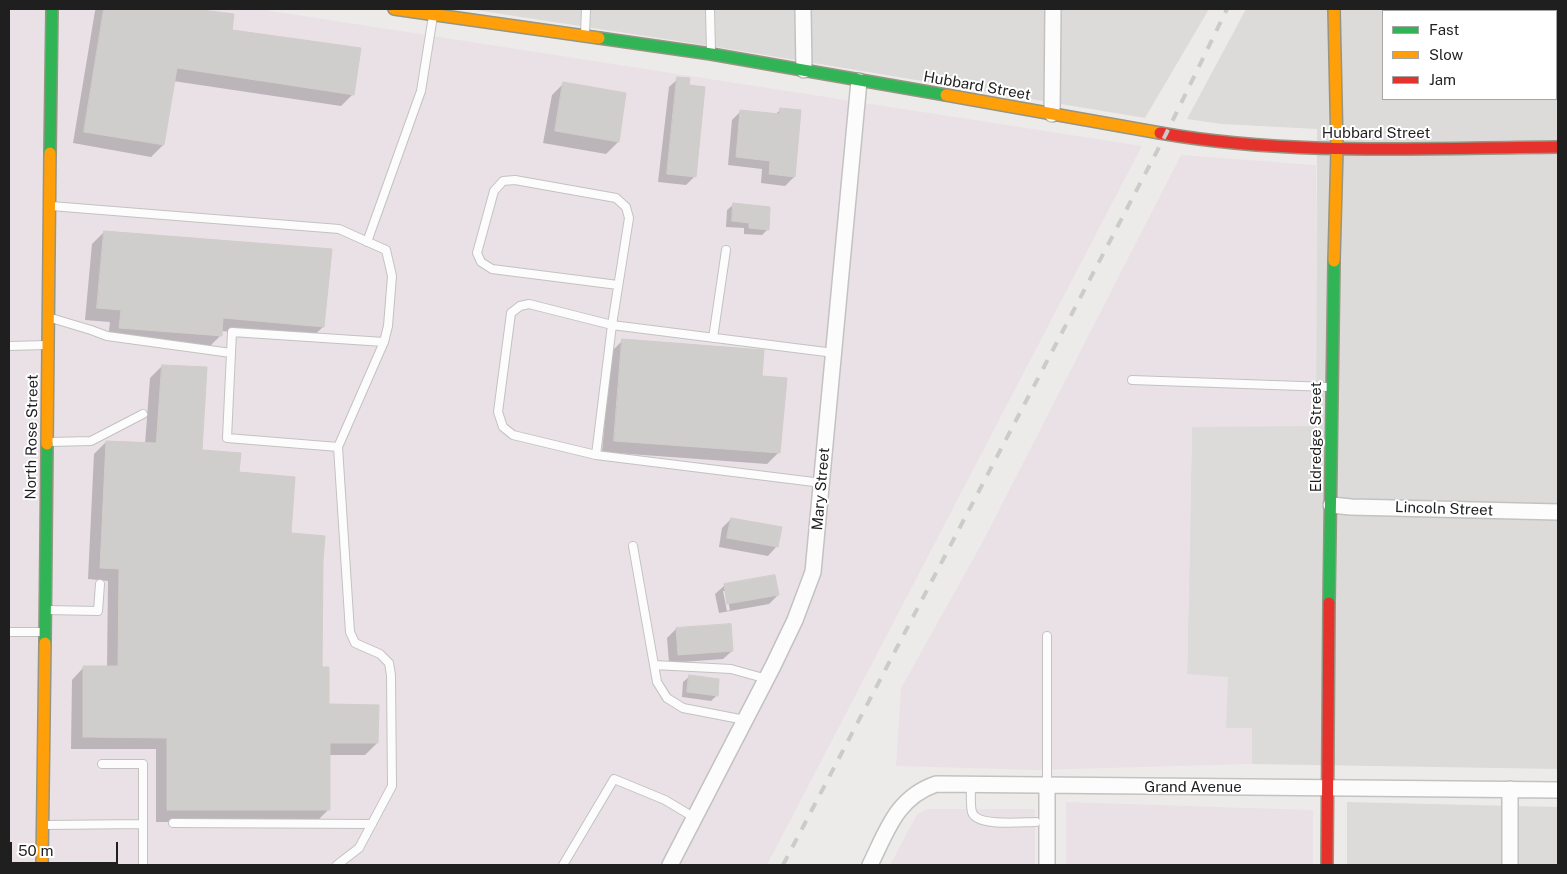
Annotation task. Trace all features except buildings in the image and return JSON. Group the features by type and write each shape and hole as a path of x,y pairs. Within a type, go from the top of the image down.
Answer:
{"street":[{"name":"North Rose Street","path":"42,865 52,9"},
{"name":"Hubbard Street","path":"394,9 710,54 1166,134 1252,145 1337,149 1558,147"},
{"path":"803,9 804,70"},
{"path":"1052,9 1052,114"},
{"name":"Eldredge Street","path":"1327,865 1326,788 1331,505 1330,387 1337,149 1334,9"},
{"name":"Mary Street","path":"670,865 796,620 813,572 859,81"},
{"name":"Lincoln Street","path":"1331,505 1558,512"},
{"name":"Grand Avenue","path":"870,865 900,808 921,789 936,784 1558,790"},
{"path":"1047,786 1047,865"},
{"path":"1510,789 1510,865"}],"lane":[{"path":"585,35 586,9"},
{"path":"710,9 710,54"},
{"path":"367,242 421,91 433,15"},
{"path":"596,455 612,325 629,218 626,207 616,198 515,180 503,181 494,191 478,253 481,262 492,269 618,285"},
{"path":"50,206 339,229 386,250 392,276 388,326 384,342 338,447 350,632 355,643 380,654 389,663 391,675 392,786 359,848 337,865"},
{"path":"713,338 726,250"},
{"path":"822,483 596,455 513,436 503,428 498,412 512,313 520,306 529,304 612,325 834,353"},
{"path":"49,318 107,336 231,352"},
{"path":"338,447 227,438 232,332 384,342"},
{"path":"9,346 48,345"},
{"path":"1132,380 1330,387"},
{"path":"47,442 91,441 143,414"},
{"path":"633,546 657,682 667,698 684,708 745,720"},
{"path":"45,610 98,611 100,584"},
{"path":"9,632 45,632"},
{"path":"1046,636 1047,786"},
{"path":"654,664 732,669 766,679"},
{"path":"102,764 143,764 143,865"},
{"path":"563,865 614,779 665,800 695,818"},
{"path":"971,784 972,812 975,818 983,822 1036,822"},
{"path":"42,825 143,824"},
{"path":"173,824 372,824"}],"shaded area":[{"path":"9,9 259,9 1142,146 767,865 9,865"},
{"path":"469,9 1209,9 1145,118 717,47"},
{"path":"1246,9 1558,9 1558,769 1252,764 1252,728 1226,728 1187,675 1192,426 1316,425 1317,129 1222,124 1187,119"},
{"path":"1181,155 1316,165 1316,426 1192,427 1187,674 1228,677 1226,728 1252,728 1252,764 1037,770 896,766 901,688 982,543"},
{"path":"1066,802 1313,810 1313,865 1066,865"},
{"path":"1347,802 1558,807 1558,865 1347,865"},
{"path":"927,809 1035,809 1035,865 890,865 917,814"}],"railway":[{"path":"783,865 1166,134 1227,9"}],"traffic: fast":[{"path":"50,153 52,9"},
{"path":"599,38 711,54 946,95"},
{"path":"1329,603 1334,261"},
{"path":"45,643 47,444"}],"traffic: slow":[{"path":"394,9 599,38"},
{"path":"1334,9 1337,149 1334,261"},
{"path":"946,95 1160,133"},
{"path":"47,444 50,153"},
{"path":"42,865 45,643"}],"traffic: jam":[{"path":"1160,133 1209,140 1308,148 1558,147"},
{"path":"1327,865 1329,603"}]}
